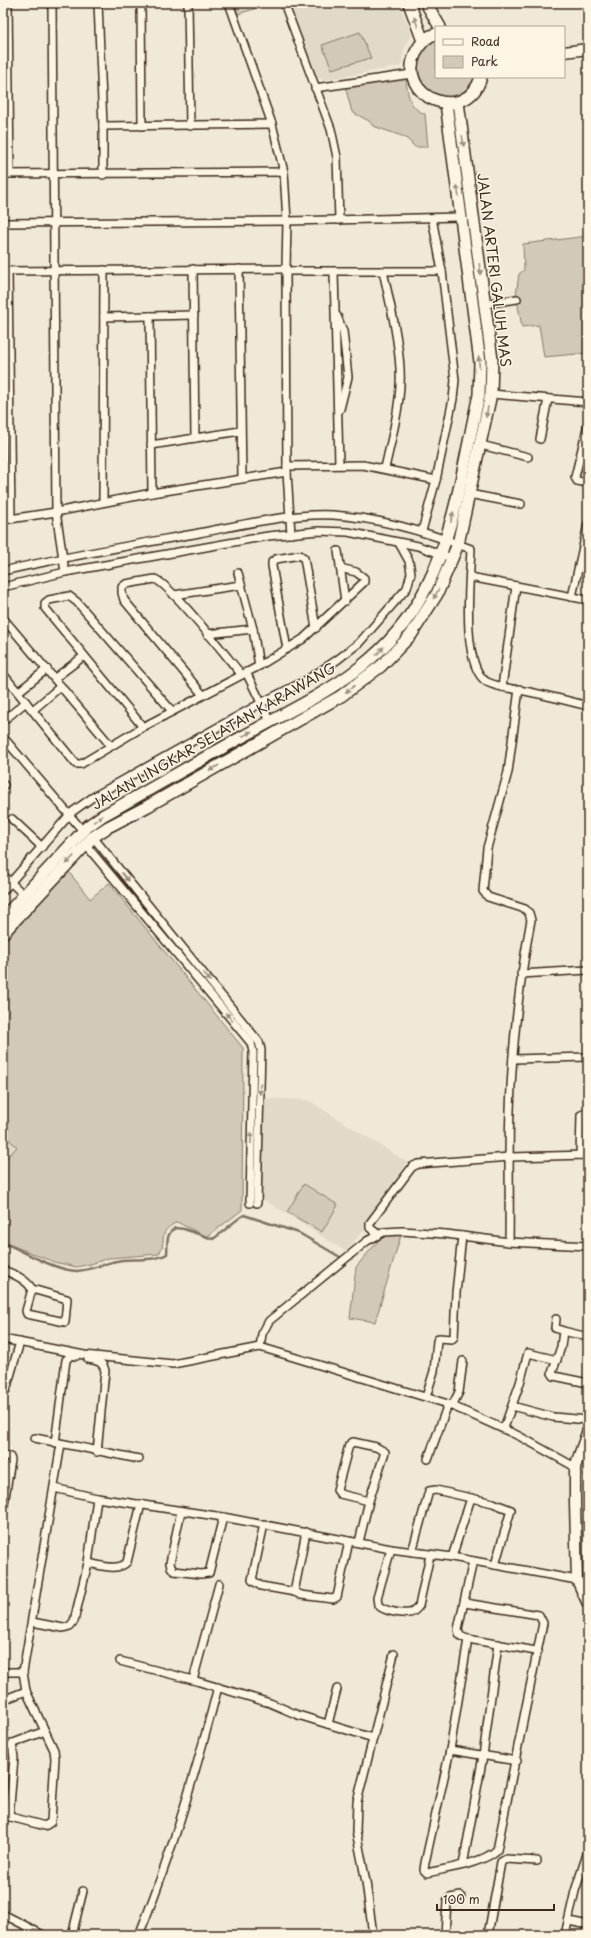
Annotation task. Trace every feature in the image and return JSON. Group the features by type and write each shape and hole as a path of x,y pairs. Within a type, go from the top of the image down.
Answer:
{"main road":[{"path":"409,3 423,41"},
{"path":"426,3 439,26"},
{"path":"435,35 423,41 414,56 412,74 420,91 436,102 458,102 467,98 474,91 480,78"},
{"name":"JALAN ARTERI GALUH MAS","path":"452,558 458,544 481,445 491,394 492,360 458,102"},
{"name":"JALAN LINGKAR SELATAN KARAWANG","path":"3,918 83,831 102,816 335,686 374,658 402,627 426,588 447,539 479,395 480,381 480,362 446,103"},
{"name":"JALAN LINGKAR SELATAN KARAWANG","path":"3,933 89,840 108,827 148,806 341,696 381,666 411,635 437,594 452,558"},
{"path":"232,743 238,754"}],"street":[{"path":"8,3 6,174 103,175 284,172"},
{"path":"52,3 56,512 65,572"},
{"path":"98,3 103,126 103,175"},
{"path":"141,3 142,126"},
{"path":"188,3 190,126"},
{"path":"229,3 272,124 284,172 288,221 286,270 287,469 291,534"},
{"path":"284,3 331,129 337,157 339,220"},
{"path":"565,52 588,49"},
{"path":"315,88 412,74"},
{"path":"103,126 272,124"},
{"path":"3,223 288,221 461,217"},
{"path":"422,531 436,480 453,399 455,380 442,271 432,218"},
{"path":"193,269 195,438"},
{"path":"11,518 6,469 5,271 239,269 334,272 442,271"},
{"path":"239,269 240,431 242,478"},
{"path":"103,502 104,270"},
{"path":"383,271 393,318 400,368 397,408 385,468"},
{"path":"334,272 339,464"},
{"path":"484,304 517,299"},
{"path":"104,317 194,315"},
{"path":"336,315 343,331 348,377 346,391 338,413"},
{"path":"150,316 152,493"},
{"path":"491,394 588,402"},
{"path":"540,439 548,399"},
{"path":"588,424 575,477 577,481 588,483"},
{"path":"151,445 240,431"},
{"path":"481,445 528,457"},
{"path":"3,520 56,512 103,502 287,469 339,464 385,468 436,480"},
{"path":"469,494 521,504"},
{"path":"3,571 63,557 254,522 289,518 332,515 354,517 422,531 471,549 469,629 476,669 480,677 488,682 502,687 588,706"},
{"path":"572,597 588,524"},
{"path":"3,587 65,572 268,536 318,531 348,532 418,546 452,558"},
{"path":"3,892 69,816 105,790 261,703 305,681 337,660 359,643 407,588 410,580 409,561 399,543"},
{"path":"338,551 345,601"},
{"path":"287,649 272,566 272,562 276,559 300,555 304,558 316,628"},
{"path":"3,674 76,764 81,764 172,711 259,666 303,639 345,601 364,580 359,573 340,568"},
{"path":"238,573 253,629 259,666"},
{"path":"470,577 588,600"},
{"path":"203,695 124,600 122,587 126,584 155,579 174,595 243,673 270,721"},
{"path":"174,595 241,584"},
{"path":"502,687 516,586"},
{"path":"143,727 45,608 45,603 49,600 69,596 78,602 172,711"},
{"path":"3,618 111,746"},
{"path":"207,634 253,629"},
{"path":"55,678 84,656"},
{"path":"18,692 47,670"},
{"path":"33,710 61,686"},
{"path":"510,1242 510,1111 513,1059 521,974 531,920 529,913 525,909 488,897 483,891 488,848 508,772 519,690"},
{"path":"3,721 26,702"},
{"path":"3,737 83,831"},
{"path":"12,819 42,847"},
{"path":"89,840 104,852 259,1042 261,1050 254,1177"},
{"path":"89,840 98,858 251,1044 253,1052 254,1203"},
{"path":"98,858 104,852"},
{"path":"3,875 24,895"},
{"path":"521,974 588,970"},
{"path":"513,1059 588,1057"},
{"path":"580,1155 581,1115 588,1112"},
{"path":"378,1234 369,1225 412,1167 426,1162 510,1157 588,1155"},
{"path":"260,1348 262,1334 269,1321 378,1234 402,1231 510,1242 588,1246"},
{"path":"426,1397 434,1371 437,1341 439,1338 452,1339 454,1337 456,1293 462,1236"},
{"path":"3,1270 13,1273 29,1284 32,1289 67,1299 65,1322 27,1314 26,1311 32,1289"},
{"path":"556,1319 555,1328 588,1337"},
{"path":"563,1331 561,1347 552,1373 554,1376 588,1383"},
{"path":"3,1339 84,1355 173,1364 260,1348 450,1405 504,1428 575,1467"},
{"path":"6,1390 20,1342"},
{"path":"504,1428 528,1354 556,1360"},
{"path":"12,1743 14,1758 6,1816 45,1826 51,1822 55,1758 54,1750 26,1691 23,1672 54,1488 66,1360 71,1355 100,1362 104,1365 105,1371 97,1452"},
{"path":"428,1459 450,1405 459,1392 463,1361"},
{"path":"512,1406 553,1417 588,1420"},
{"path":"588,1430 575,1467 575,1548 577,1580 588,1604"},
{"path":"34,1438 97,1452 139,1459"},
{"path":"359,1542 369,1501 385,1452 376,1447 353,1442 349,1445 337,1490 340,1494 369,1501"},
{"path":"3,1455 10,1457 11,1460 3,1510"},
{"path":"54,1488 97,1498 264,1524 391,1549 452,1557 577,1580"},
{"path":"412,1552 429,1491 436,1490 498,1504 511,1510 495,1565"},
{"path":"32,1622 63,1628 70,1626 74,1621 88,1563 97,1498"},
{"path":"452,1557 471,1498"},
{"path":"88,1563 116,1568 122,1567 127,1562 141,1504"},
{"path":"180,1511 170,1563 171,1568 194,1574 209,1573 223,1517"},
{"path":"264,1524 252,1580 261,1586 295,1592 307,1596 333,1599 337,1597 350,1541"},
{"path":"295,1592 306,1532"},
{"path":"391,1549 377,1598 378,1605 382,1609 402,1613 414,1612 419,1606 430,1555"},
{"path":"473,1561 465,1603 458,1629 459,1634 462,1638 536,1651"},
{"path":"193,1680 219,1584"},
{"path":"465,1603 538,1615 542,1618 543,1623 536,1651 517,1761 497,1850 492,1854 463,1865 427,1873 424,1870 450,1750 468,1639"},
{"path":"463,1865 483,1756 498,1644"},
{"path":"374,1935 356,1820 357,1802 394,1654"},
{"path":"120,1661 218,1687 270,1703 298,1715 373,1738"},
{"path":"3,1672 23,1672"},
{"path":"139,1935 172,1848 192,1786 218,1687"},
{"path":"328,1724 337,1689"},
{"path":"3,1700 26,1691"},
{"path":"3,1747 45,1731"},
{"path":"450,1750 517,1761"},
{"path":"564,1935 575,1891 588,1851"},
{"path":"488,1935 501,1862 506,1859 537,1862"},
{"path":"72,1935 83,1891"},
{"path":"445,1935 448,1901 450,1898 461,1896"},
{"path":"3,1914 33,1933 43,1935"},
{"path":"568,1921 588,1925"}],"shaded area":[{"path":"288,3 399,3 412,35 404,49 401,66 324,80 316,77"},
{"path":"263,1098 308,1100 407,1162 366,1228 345,1251 260,1197"},
{"path":"3,1134 17,1147 3,1162"}],"green space":[{"path":"234,3 273,3 238,14"},
{"path":"360,32 371,58 332,69 322,45"},
{"path":"435,41 435,78 474,78 464,91 451,97 438,95 427,88 420,77 418,64 423,51"},
{"path":"406,77 408,94 412,104 420,112 425,114 428,147 415,147 405,137 373,126 369,121 352,112 345,86"},
{"path":"588,236 588,353 544,357 539,325 522,327 516,295 519,274 524,270 523,244"},
{"path":"69,872 90,899 109,883 243,1048 242,1210 207,1237 177,1222 164,1233 163,1244 159,1254 109,1258 76,1267 54,1262 3,1242 3,1162 17,1147 3,1134 3,943"},
{"path":"304,1184 338,1205 322,1232 287,1212"},
{"path":"383,1235 401,1235 375,1322 350,1318 356,1267"}],"waterway":[{"path":"3,1242 60,1268 77,1271 122,1260 157,1258 167,1254 168,1236 175,1228 184,1229 213,1239 244,1215 299,1233 340,1257"}]}
